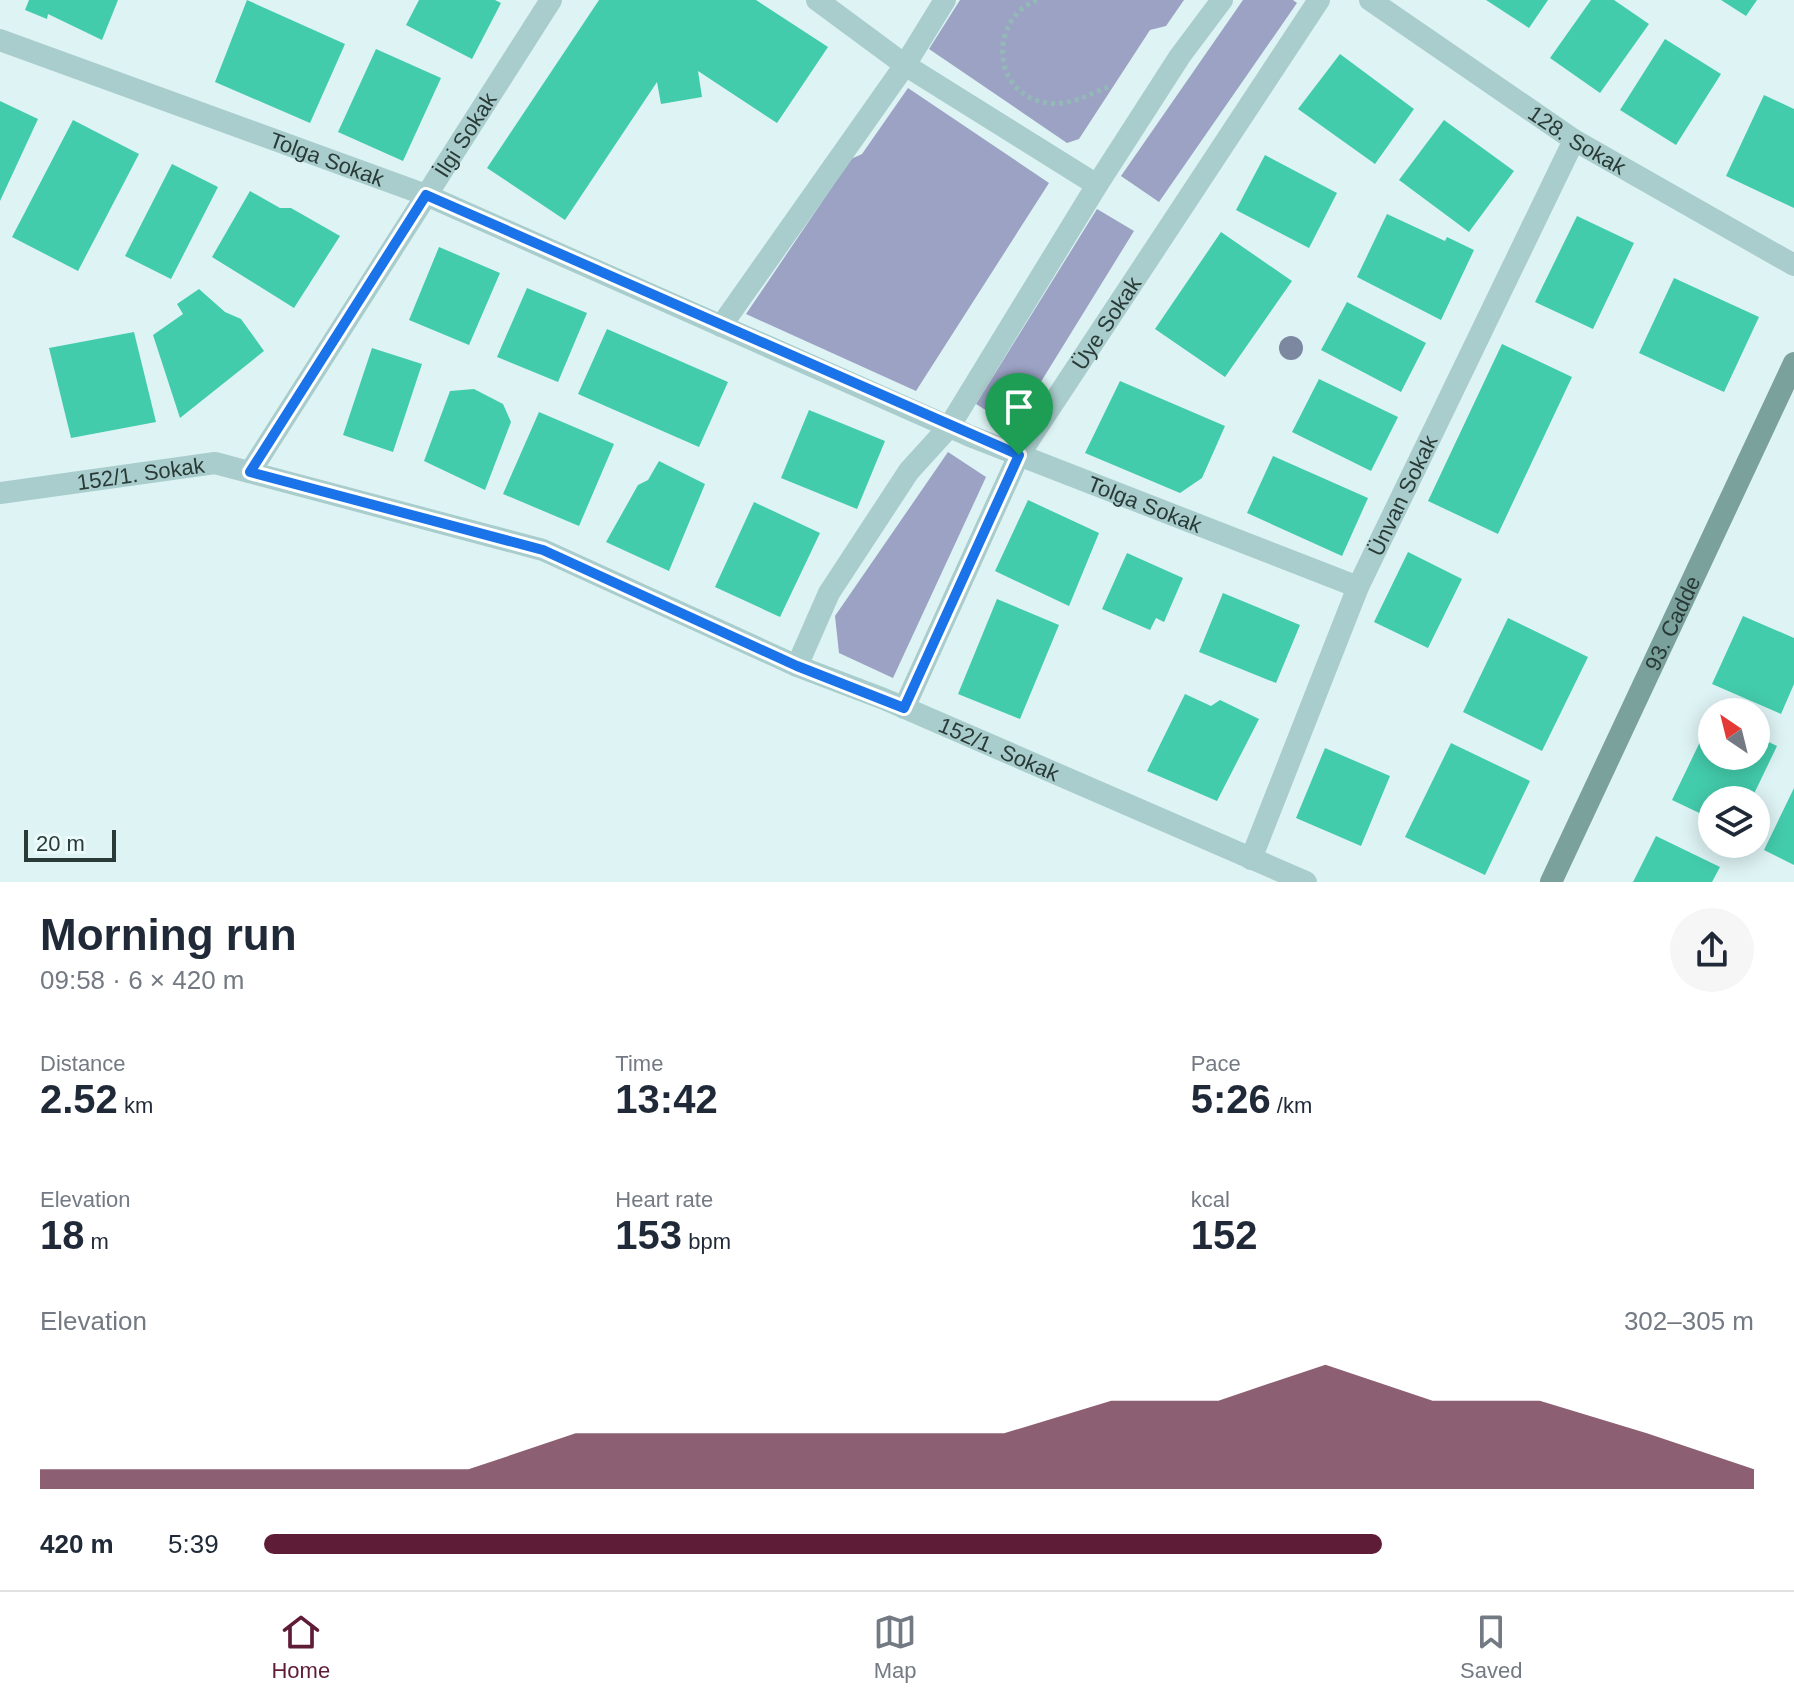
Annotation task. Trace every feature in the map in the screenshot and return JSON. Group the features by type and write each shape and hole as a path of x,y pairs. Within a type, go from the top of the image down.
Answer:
{"main road":[{"name":"93. Cadde","path":"1551,882 1794,363"}],"street":[{"name":"İlgi Sokak","path":"250,472 551,0"},
{"path":"817,0 905,65 1097,185"},
{"path":"721,326 905,65 945,0"},
{"path":"797,666 829,593 909,471 949,427 1097,185 1180,56 1222,0"},
{"name":"Üye Sokak","path":"904,708 1019,455 1319,0"},
{"name":"128. Sokak","path":"1370,0 1574,140 1794,265"},
{"name":"Tolga Sokak","path":"0,40 426,195 949,427 1358,587"},
{"name":"Ünvan Sokak","path":"1251,859 1358,587 1574,140"},
{"name":"152/1. Sokak","path":"0,493 215,463 543,550 797,666 904,708 1306,882"}],"path":[{"path":"1037,0 1013,17 1002,42 1003,65 1013,82 1047,104 1066,103 1108,87"}],"shaded area":[{"path":"960,0 1184,0 1166,26 1150,30 1079,139 1067,143 929,49"},
{"path":"1243,0 1293,0 1297,3 1159,202 1121,176"},
{"path":"908,88 1049,183 916,391 746,314 851,159 862,154"},
{"path":"1097,209 1134,231 1013,427 976,404"},
{"path":"948,452 986,477 893,678 839,653 835,616"}],"building":[{"path":"29,0 118,0 102,40 48,14 47,19 25,10"},
{"path":"247,0 345,44 310,123 215,82"},
{"path":"419,0 495,0 501,3 472,59 406,25"},
{"path":"599,0 756,0 828,47 777,123 698,71 702,97 661,104 657,82 565,220 487,168"},
{"path":"1486,0 1548,0 1529,28"},
{"path":"1591,0 1614,0 1649,24 1600,93 1550,58"},
{"path":"1721,0 1757,0 1746,16"},
{"path":"1665,39 1721,74 1676,145 1620,110"},
{"path":"376,49 441,78 403,161 338,132"},
{"path":"1340,54 1414,109 1375,164 1298,109"},
{"path":"1764,95 1794,109 1794,208 1726,176"},
{"path":"0,101 38,119 0,201"},
{"path":"73,120 139,154 78,271 12,237"},
{"path":"1444,120 1514,171 1469,232 1399,180"},
{"path":"1265,155 1337,193 1309,248 1236,210"},
{"path":"172,164 218,187 171,279 125,256"},
{"path":"250,191 280,208 291,208 340,236 294,308 212,257"},
{"path":"1387,214 1445,241 1447,237 1474,250 1441,320 1357,277"},
{"path":"1577,216 1634,243 1593,329 1535,302"},
{"path":"1221,232 1292,281 1225,377 1155,329"},
{"path":"439,247 500,273 469,345 409,320"},
{"path":"1674,278 1759,317 1724,392 1639,353"},
{"path":"527,288 587,313 558,382 497,357"},
{"path":"199,289 225,312 241,319 264,351 180,418 153,335 183,314 177,304"},
{"path":"1347,302 1426,343 1401,392 1321,350"},
{"path":"607,329 728,382 699,447 578,394"},
{"path":"134,332 156,422 71,438 49,348"},
{"path":"1502,344 1572,377 1498,534 1428,501"},
{"path":"372,348 422,364 393,452 343,435"},
{"path":"1319,379 1398,417 1371,471 1292,432"},
{"path":"1120,381 1225,426 1202,478 1180,493 1085,453"},
{"path":"474,389 503,404 511,422 485,490 424,461 450,391"},
{"path":"809,410 885,441 857,509 781,478"},
{"path":"539,412 614,444 579,526 503,494"},
{"path":"1273,456 1368,498 1342,556 1247,513"},
{"path":"659,461 705,484 669,571 606,542 638,485 648,480"},
{"path":"1028,500 1099,533 1069,606 995,571"},
{"path":"754,502 820,533 780,617 715,587"},
{"path":"1408,552 1462,579 1428,648 1374,622"},
{"path":"1127,553 1183,578 1164,622 1156,618 1150,630 1102,609"},
{"path":"1223,593 1300,625 1276,683 1199,652"},
{"path":"997,599 1059,625 1020,719 958,694"},
{"path":"1743,616 1794,638 1794,684 1781,714 1770,709 1770,698 1744,698 1712,684"},
{"path":"1508,618 1588,657 1542,751 1463,712"},
{"path":"1185,694 1211,706 1220,700 1259,719 1217,801 1147,771"},
{"path":"1451,743 1530,781 1485,875 1405,837"},
{"path":"1770,743 1777,746 1770,761"},
{"path":"1698,746 1698,770 1765,770 1758,786 1698,786 1698,812 1672,800"},
{"path":"1325,748 1390,776 1361,846 1296,818"},
{"path":"1794,788 1794,865 1770,853 1770,838"},
{"path":"1656,836 1720,867 1712,882 1633,882"}],"route":[{"path":"426,195 949,427 1019,455 904,708 797,666 543,550 250,472 426,195"}]}
